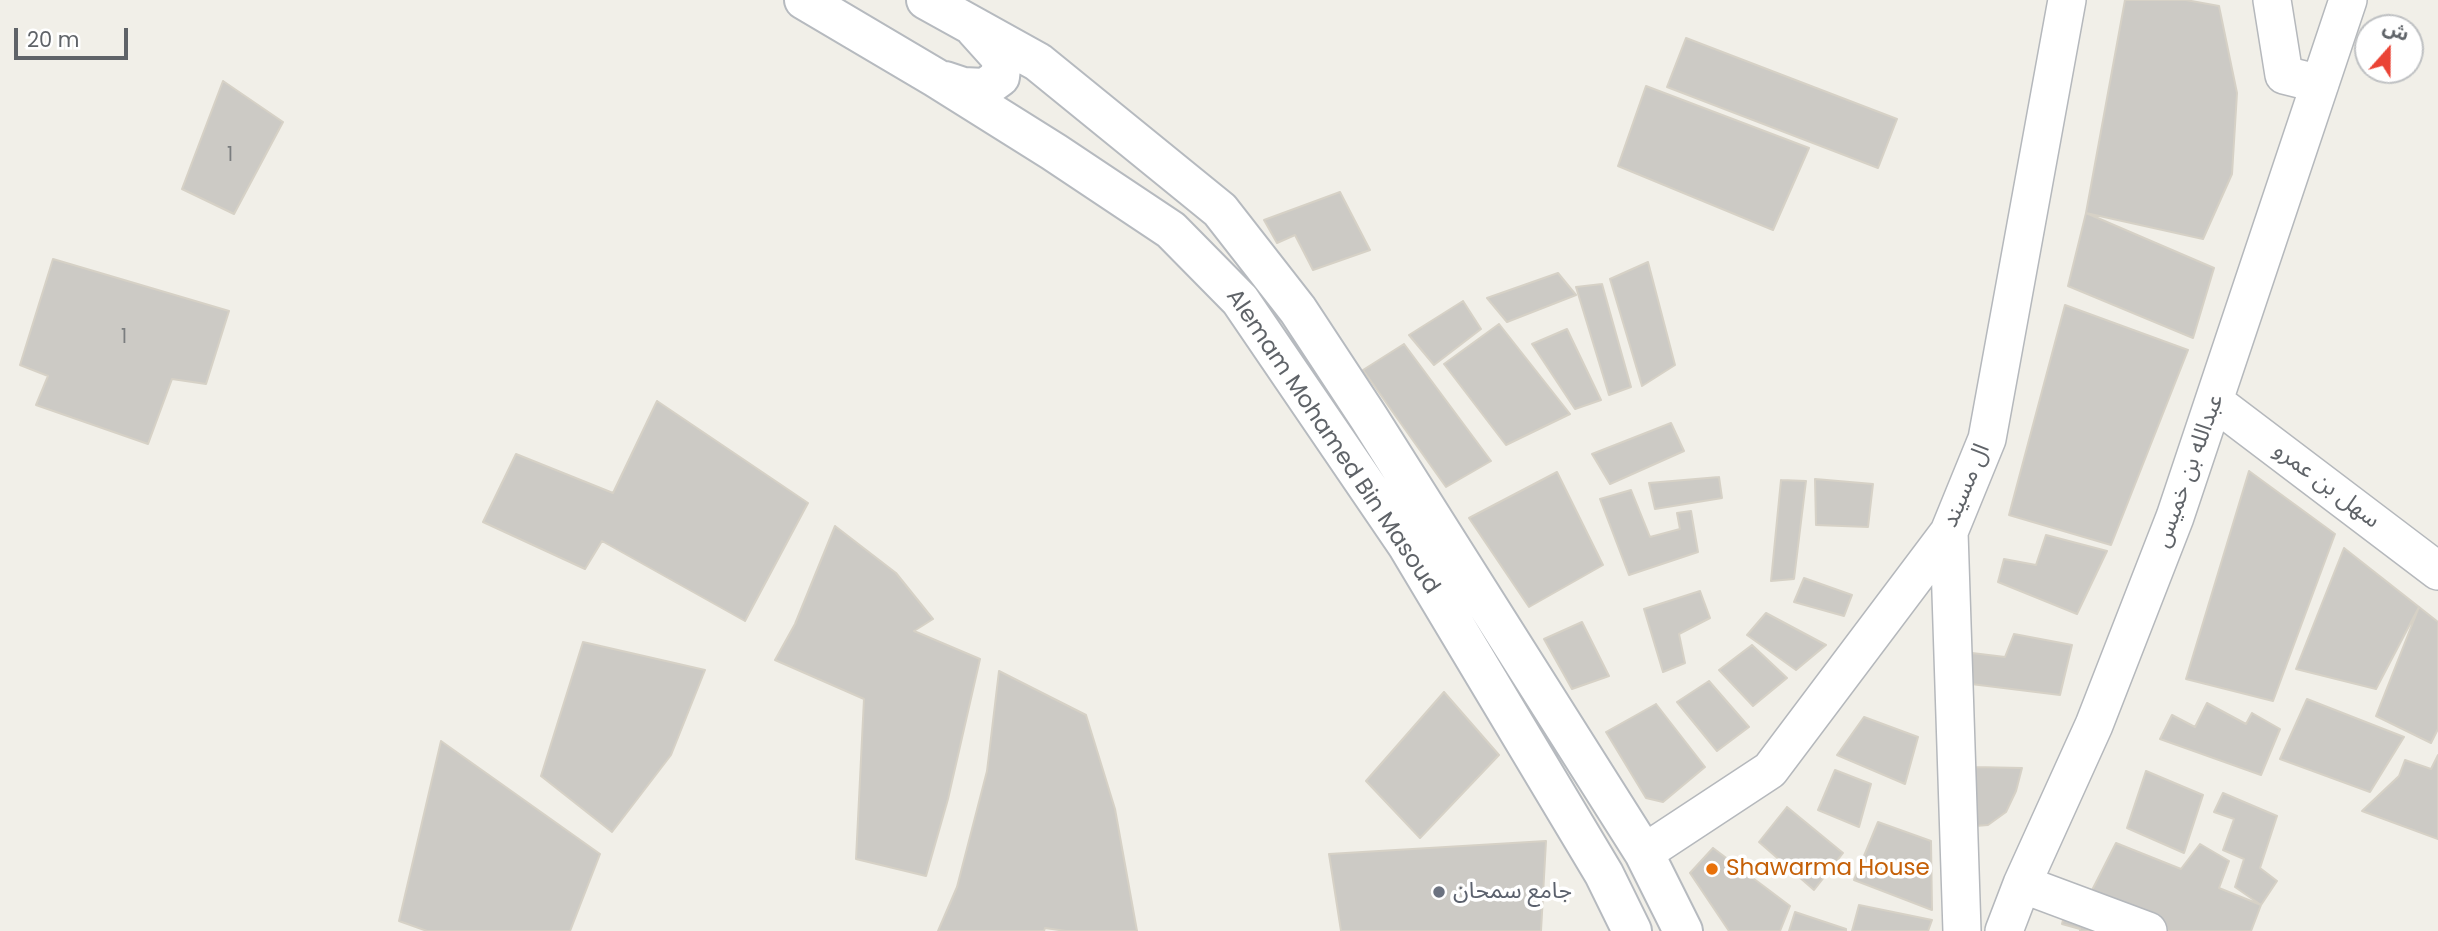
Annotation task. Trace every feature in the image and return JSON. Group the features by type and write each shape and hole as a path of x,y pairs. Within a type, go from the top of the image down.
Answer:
{"street":[{"name":"Alemam Mohamed Bin Masoud","path":"804,0 936,78 1171,230 1240,300 1407,545 1604,874 1633,931"},
{"name":"Alemam Mohamed Bin Masoud","path":"926,0 1038,62 1220,210 1298,310 1348,385 1644,853 1683,931"},
{"name":"ال مسيند","path":"1644,853 1770,770 1949,531 1987,439 2067,0"},
{"path":"2272,0 2284,75 2320,84"},
{"name":"عبدالله بن خميس","path":"2004,931 2022,884 2094,725 2175,517 2348,0"},
{"path":"936,78 963,87 985,88 1000,77 1002,59 971,24"},
{"name":"سهل بن عمرو","path":"2215,401 2438,571"},
{"path":"1949,531 1962,931"},
{"path":"2022,884 2148,931"}],"building":[{"path":"2125,0 2186,0 2219,6 2237,93 2232,174 2203,239 2086,213"},
{"path":"1686,38 1897,119 1878,168 1667,87"},
{"path":"223,81 283,122 234,214 182,189"},
{"path":"1646,86 1809,148 1773,230 1618,166"},
{"path":"1340,192 1370,250 1313,270 1295,235 1277,243 1264,220"},
{"path":"2086,213 2214,268 2193,338 2068,286"},
{"path":"53,259 229,311 206,384 172,379 148,444 36,405 48,376 20,365"},
{"path":"1648,262 1675,365 1642,386 1610,279"},
{"path":"1558,273 1576,295 1507,322 1487,298"},
{"path":"1602,284 1631,387 1609,395 1576,287"},
{"path":"1463,301 1481,329 1434,365 1409,335"},
{"path":"2065,305 2188,350 2111,545 2009,515"},
{"path":"1499,324 1570,414 1506,445 1444,364"},
{"path":"1567,329 1601,400 1575,409 1532,344"},
{"path":"1404,344 1491,461 1446,487 1363,370"},
{"path":"657,401 808,503 745,621 602,541 585,569 483,522 516,454 613,493"},
{"path":"1671,423 1684,451 1610,484 1592,454"},
{"path":"2249,471 2335,534 2273,701 2186,679"},
{"path":"1557,472 1603,565 1529,607 1469,518"},
{"path":"1719,477 1722,498 1655,509 1649,483"},
{"path":"1815,479 1873,484 1868,527 1816,525"},
{"path":"1781,480 1806,481 1794,579 1771,581"},
{"path":"1631,490 1650,537 1680,529 1677,513 1691,511 1698,552 1629,575 1600,499"},
{"path":"835,526 896,573 933,619 914,631 980,659 948,799 926,876 856,859 864,699 775,660 795,624"},
{"path":"2046,535 2107,551 2077,614 1998,582 2004,559 2036,565"},
{"path":"2344,548 2419,607 2376,689 2296,669"},
{"path":"1804,578 1852,595 1844,616 1794,602"},
{"path":"1700,591 1710,618 1679,634 1685,663 1663,672 1644,609"},
{"path":"2419,607 2438,622 2438,729 2431,743 2376,716"},
{"path":"1766,613 1826,645 1796,670 1747,635"},
{"path":"1582,622 1609,676 1572,689 1544,639"},
{"path":"2014,634 2072,645 2060,695 1971,684 1972,653 2005,657"},
{"path":"583,642 705,670 671,755 612,832 541,776"},
{"path":"1752,645 1787,678 1753,706 1719,670"},
{"path":"999,671 1086,715 1115,809 1137,931 1066,931 1045,928 1044,931 938,931 957,887 987,771"},
{"path":"1709,681 1749,727 1717,751 1677,702"},
{"path":"1444,692 1499,755 1420,838 1366,781"},
{"path":"2307,699 2404,737 2370,792 2280,759"},
{"path":"2207,703 2246,724 2252,713 2280,729 2261,775 2160,739 2172,715 2195,727"},
{"path":"1656,704 1705,767 1663,802 1646,798 1606,732"},
{"path":"1864,717 1918,737 1905,784 1837,755"},
{"path":"441,741 600,854 570,931 427,931 399,921"},
{"path":"2438,755 2438,839 2362,811 2399,776 2405,760 2431,769"},
{"path":"1973,767 2022,768 2016,791 2006,812 1988,825 1963,827"},
{"path":"1835,770 1871,784 1859,827 1818,810"},
{"path":"2146,771 2203,795 2184,853 2127,828"},
{"path":"2223,793 2277,816 2260,868 2277,881 2261,905 2235,887 2244,859 2223,850 2234,819 2214,812"},
{"path":"1787,807 1843,853 1814,890 1759,842"},
{"path":"1878,822 1931,841 1932,910 1854,880"},
{"name":"جامع سمحان","path":"1546,841 1541,931 1341,931 1329,854"},
{"path":"2116,843 2181,869 2200,844 2229,861 2219,888 2261,905 2251,931 2169,931 2087,900"},
{"path":"1713,848 1790,906 1780,931 1729,931 1690,873"},
{"path":"1859,905 1932,920 1928,931 1852,931"},
{"path":"1795,912 1846,929 1846,931 1789,931"},
{"path":"2065,912 2113,931 2080,931 2062,924"}],"place":[{"name":"Shawarma House","path":"1712,869"},
{"name":"جامع سمحان","path":"1439,892"}]}
